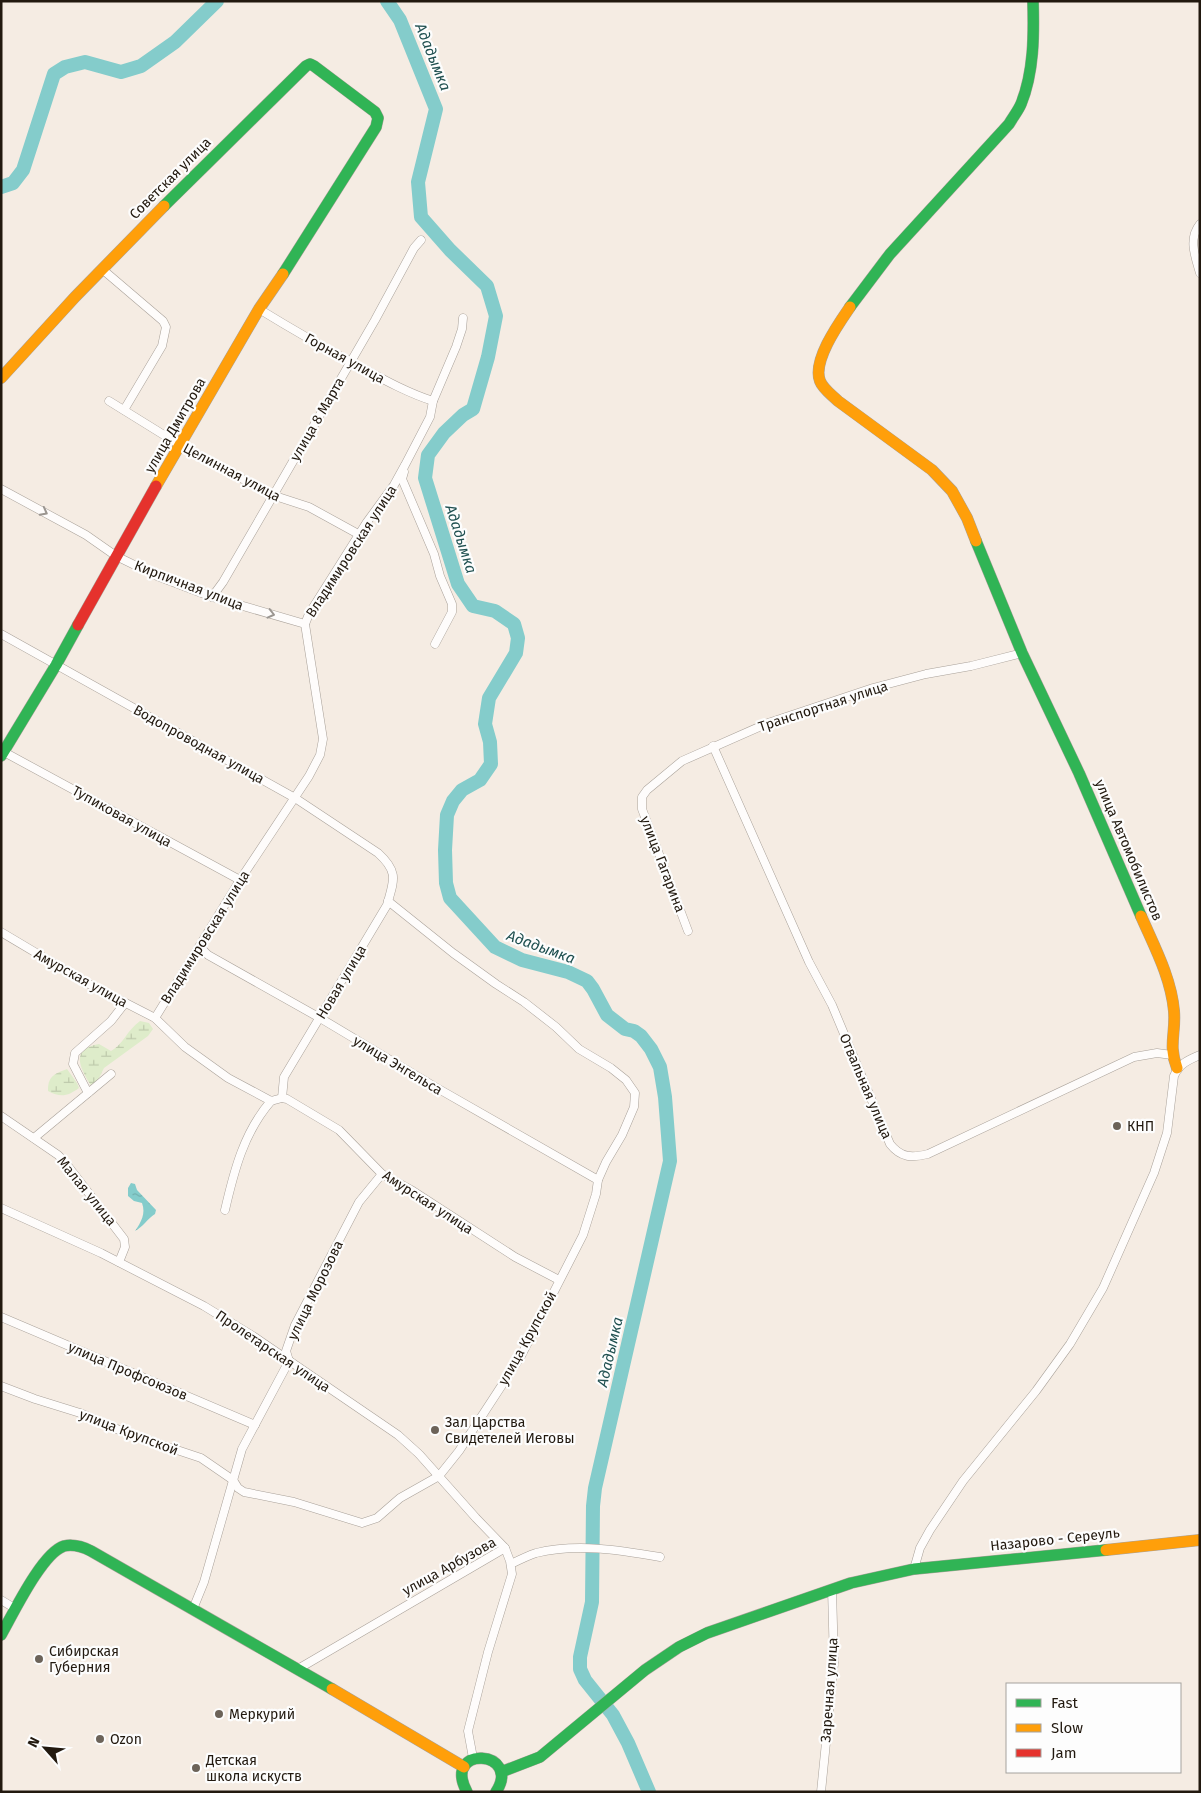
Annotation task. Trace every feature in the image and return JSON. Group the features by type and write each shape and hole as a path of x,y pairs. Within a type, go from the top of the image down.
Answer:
{"street":[{"name":"улица Автомобилистов","path":"1033,1 1034,19 1029,76 1021,104 1009,124 890,254 872,277 842,320 821,358 818,370 820,381 832,396 932,470 952,491 967,518 1022,653 1079,773 1165,971 1174,1011 1172,1055 1177,1068"},
{"name":"Советская улица","path":"1,378 102,269 198,170 306,66 310,64 314,66 376,112"},
{"name":"улица Дмитрова","path":"3,754 56,665 116,556 259,309 276,286 300,245 376,127 378,118 376,112"},
{"path":"1200,224 1192,239 1193,252 1200,273"},
{"name":"улица 8 Марта","path":"212,597 223,582 351,362 414,248 421,240"},
{"path":"102,269 163,321 166,327 162,346 124,410"},
{"name":"Горная улица","path":"259,309 351,362 406,391 433,401"},
{"name":"Владимировская улица","path":"155,1018 240,880 295,798 320,755 323,739 305,624 309,614 394,484 430,417 433,401 462,329 463,318"},
{"name":"Целинная улица","path":"109,400 180,445 272,495 309,507 360,535"},
{"path":"405,465 402,479 434,554 440,576 452,604 452,612 434,644"},
{"name":"Кирпичная улица","path":"1,489 86,535 116,556 157,576 212,597 305,624"},
{"name":"Водопроводная улица","path":"1,634 295,798 390,863"},
{"name":"Транспортная улица","path":"642,797 647,790 682,760 768,723 873,688 926,674 971,666 1022,653"},
{"name":"Отвальная улица","path":"713,746 809,962 832,1005 890,1144 900,1154 915,1158 928,1154 1134,1056 1157,1053 1172,1055"},
{"name":"Тупиковая улица","path":"3,754 240,880"},
{"name":"улица Гагарина","path":"642,797 642,808 688,931"},
{"name":"Новая улица","path":"282,1098 284,1077 299,1049 320,1018 388,901 394,883 390,863"},
{"name":"улица Крупской","path":"1,1386 80,1413 126,1433 201,1458 233,1480 238,1488 244,1492 294,1502 362,1523 377,1518 400,1498 439,1476 459,1451 521,1356 583,1235 596,1194 598,1180 622,1135 634,1107 634,1093 626,1080 611,1068 579,1049 556,1027 524,1002 453,953 388,901"},
{"name":"Амурская улица","path":"1,932 85,982 155,1018 185,1047 228,1078 271,1101"},
{"name":"улица Энгельса","path":"200,946 208,955 598,1180"},
{"path":"88,1093 73,1064 75,1053 111,1021 125,1003"},
{"path":"914,1570 920,1548 935,1522 963,1481 1036,1391 1070,1344 1102,1288 1154,1173 1167,1133 1172,1085 1177,1068 1187,1060 1200,1056"},
{"path":"34,1138 111,1074"},
{"path":"225,1210 240,1153 254,1126 271,1101 282,1098"},
{"name":"Амурская улица","path":"282,1098 287,1099 339,1130 382,1174 413,1191 515,1257 559,1280"},
{"name":"Малая улица","path":"1,1116 58,1155 124,1239 125,1247 119,1262"},
{"name":"улица Морозова","path":"193,1609 204,1582 242,1449 289,1361 286,1351 295,1325 359,1202 382,1174"},
{"name":"Пролетарская улица","path":"1,1208 119,1262 204,1306 252,1336 398,1435 419,1454 505,1548"},
{"name":"улица Профсоюзов","path":"1,1317 255,1425"},
{"name":"Назарово - Сереуль","path":"501,1772 540,1757 645,1670 679,1647 707,1632 832,1589 914,1570 1200,1540"},
{"path":"1,1635 48,1557 61,1547 77,1545 91,1551 298,1669 464,1767"},
{"name":"улица Арбузова","path":"298,1669 505,1548 511,1564 512,1574 488,1652 468,1731 473,1758"},
{"path":"511,1564 535,1554 568,1548 603,1548 660,1557"},
{"name":"Заречная улица","path":"821,1792 834,1663 832,1589"},
{"path":"1,1600 16,1609"},
{"path":"467,1792 461,1780 464,1767 473,1758 479,1757 490,1758 497,1764 501,1772 502,1780 496,1792"}],"green space":[{"path":"140,1021 149,1023 153,1029 148,1036 104,1068 98,1080 91,1085 81,1065 81,1054 84,1050 99,1044 111,1051 119,1045"},
{"path":"67,1069 79,1088 64,1095 57,1095 48,1091 49,1082 53,1076"}],"water":[{"path":"131,1183 135,1184 137,1190 156,1210 155,1214 135,1231 141,1221 143,1211 142,1203 134,1201 128,1196 128,1188"}],"waterway":[{"name":"Ададымка","path":"1,187 13,183 23,170 54,74 65,67 85,62 121,72 141,66 175,42 217,1"},
{"name":"Ададымка","path":"387,1 400,20 436,109 418,182 421,217 450,250 487,286 496,316 488,357 473,409 463,415 444,433 428,455 425,478 458,584 473,606 495,611 514,624 518,638 516,653 489,698 485,724 490,742 491,764 480,780 462,790 453,801 447,815 446,883 450,898 495,947 522,960 568,972 587,981 607,1015 625,1029 634,1031 641,1036 651,1049 660,1067 665,1097 670,1161 595,1488 593,1506 592,1602 580,1657 580,1669 585,1680 613,1715 628,1743 649,1792"}],"traffic: fast":[{"path":"850,307 890,254 1009,124 1021,104 1031,66 1033,1"},
{"path":"164,206 306,66 310,64 314,66 375,112 378,118 376,127 283,274"},
{"path":"976,541 1022,653 1079,773 1141,916"},
{"path":"1,756 78,625"},
{"path":"1,1635 29,1585 55,1551 67,1545 81,1547 332,1689"},
{"path":"501,1772 540,1757 645,1670 679,1647 707,1633 851,1583 914,1569 1106,1550"},
{"path":"467,1792 462,1776 464,1766 472,1760 482,1758 492,1761 499,1768 501,1778 496,1792"}],"traffic: slow":[{"path":"1,378 75,297 164,206"},
{"path":"156,486 259,309 283,274"},
{"path":"850,307 823,353 819,373 821,384 838,401 932,470 952,491 967,518 976,541"},
{"path":"1141,916 1161,962 1172,998 1174,1011 1173,1052 1177,1068"},
{"path":"1106,1550 1200,1540"},
{"path":"332,1689 464,1767"}],"traffic: jam":[{"path":"78,625 156,486"}],"place":[{"name":"КНП","path":"1117,1126"},
{"name":"Зал Царства Свидетелей Иеговы","path":"435,1430"},
{"name":"Сибирская Губерния","path":"39,1659"},
{"name":"Меркурий","path":"219,1714"},
{"name":"Ozon","path":"100,1739"},
{"name":"Детская школа искуств","path":"196,1768"}]}
